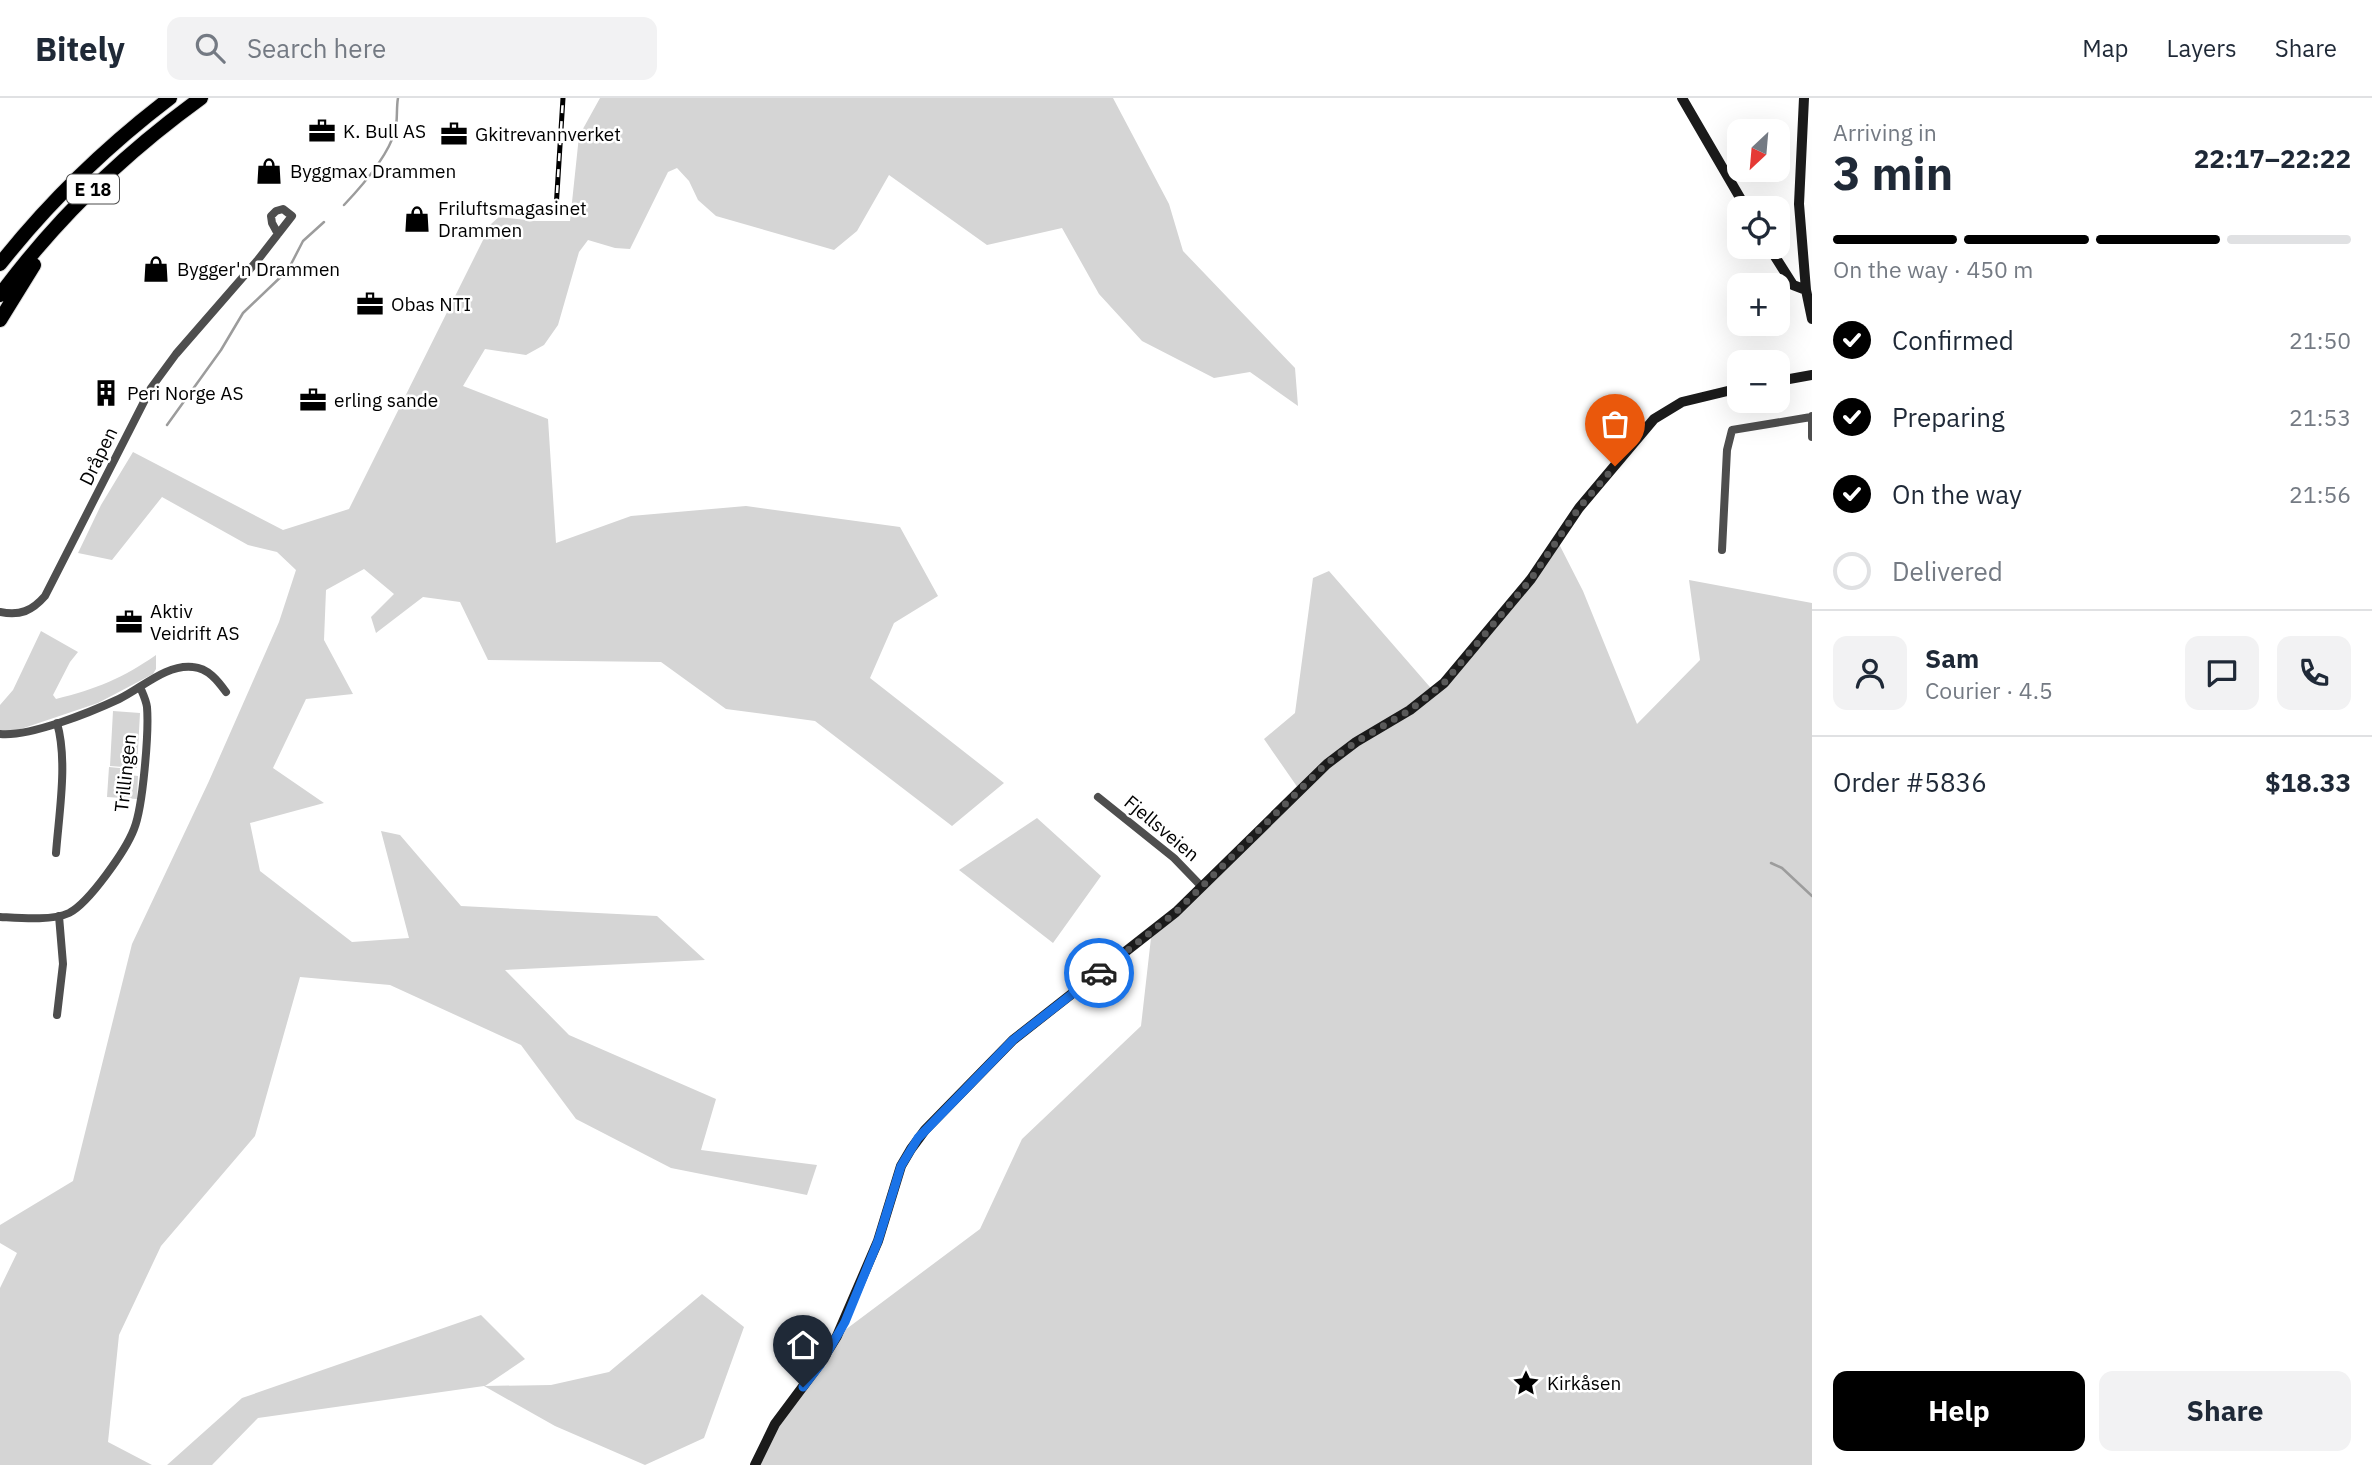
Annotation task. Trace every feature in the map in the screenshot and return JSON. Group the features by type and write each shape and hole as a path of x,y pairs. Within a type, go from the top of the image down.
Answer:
{"highway":[{"name":"E 18","path":"0,264 19,240 92,164 170,98"},
{"name":"E 18","path":"0,295 50,233 105,177 158,130 201,98"},
{"path":"0,320 38,259 91,200 105,177"},
{"path":"0,255 19,240"}],"main road":[{"path":"1682,98 1739,196"},
{"path":"1804,98 1799,186 1805,290 1812,319"},
{"path":"1777,259 1793,285 1805,290"},
{"path":"1790,379 1812,376"},
{"name":"Fjellsveien","path":"755,1465 775,1424 820,1365 837,1336 878,1241 901,1166 918,1138 1013,1040 1176,912 1326,764 1356,742 1410,710 1444,683 1531,579 1579,508 1654,418 1682,402 1727,391"}],"street":[{"name":"Dråpen","path":"0,612 11,614 29,611 46,596 151,388 176,354 278,234"},
{"path":"1722,550 1727,450 1732,430 1812,416 1812,437"},
{"path":"0,734 12,735 57,723 119,699 171,670 191,667 207,672 226,692"},
{"name":"Trillingen","path":"59,916 74,909 98,884 127,844 135,827 141,802 147,718 140,687"},
{"path":"56,853 61,766 61,736 57,723"},
{"name":"Fjellsveien","path":"1098,797 1163,849 1202,887"},
{"path":"0,918 59,916 63,964 57,1015"}],"shaded area":[{"path":"600,98 1113,98 1169,204 1183,251 1295,368 1298,406 1250,372 1214,378 1142,341 1099,294 1062,228 987,245 889,175 857,231 834,250 716,216 698,200 689,181 677,168 668,172 630,249 615,248 588,240 579,252 558,325 544,345 526,355 485,349 463,386 548,419 556,543 631,516 746,506 900,527 938,596 894,623 870,678 1004,783 952,826 815,721 726,709 661,662 488,660 460,602 423,597 376,633 371,617 394,594 364,569 326,590 324,640 353,694 306,699 273,768 324,803 250,823 260,871 352,942 409,938 381,831 400,835 461,906 657,916 705,960 505,970 569,1035 716,1099 701,1150 817,1165 807,1195 671,1168 576,1119 521,1045 390,985 300,977 255,1136 161,1246 119,1335 108,1442 152,1465 0,1465 0,1288 17,1253 0,1243 0,1225 73,1181 132,944 209,781 279,622 296,570 277,552 248,545 162,497 112,560 78,553 101,505 133,452 283,530 349,509 491,224 499,217 570,221 579,136"},
{"path":"1559,544 1583,591 1637,724 1700,660 1689,580 1812,603 1812,1465 754,1465 837,1336 980,1229 1022,1139 1141,1026 1152,929 1298,788 1264,739 1295,713 1313,578 1329,571 1436,694"},
{"path":"41,631 78,652 53,695 56,699 109,682 156,655 156,669 153,674 98,703 12,732 0,731 0,705 13,690"},
{"path":"113,711 140,713 137,768 110,766"},
{"path":"109,767 130,769 130,775 138,776 137,799 107,797"},
{"path":"1037,818 1101,876 1053,943 959,870"},
{"path":"702,1294 744,1327 704,1438 645,1465 555,1426 484,1386 258,1418 212,1465 167,1465 242,1398 481,1315 525,1359 485,1386 551,1385 609,1372"}],"waterway":[{"path":"344,205 366,180 392,141 398,98"},
{"path":"167,425 221,350 243,313 288,270 303,241 324,222"},
{"path":"1771,863 1782,868 1812,896"}],"railway":[{"path":"556,209 563,98"}],"way so far":[{"path":"1099,973 1176,912 1326,764 1356,742 1410,710 1444,683 1531,579 1579,508 1615,466"}],"place":[{"name":"K. Bull AS","path":"322,131"},
{"name":"Gkitrevannverket","path":"454,134"},
{"name":"Byggmax Drammen","path":"269,171"},
{"name":"Friluftsmagasinet Drammen","path":"417,219"},
{"name":"Bygger'n Drammen","path":"156,269"},
{"name":"Obas NTI","path":"370,304"},
{"name":"Peri Norge AS","path":"106,393"},
{"name":"erling sande","path":"313,400"},
{"name":"Aktiv Veidrift AS","path":"129,622"},
{"name":"Kirkåsen","path":"1526,1383"}],"route":[{"path":"803,1387 820,1365 845,1322 878,1241 901,1166 918,1138 1013,1040 1099,973"}]}
